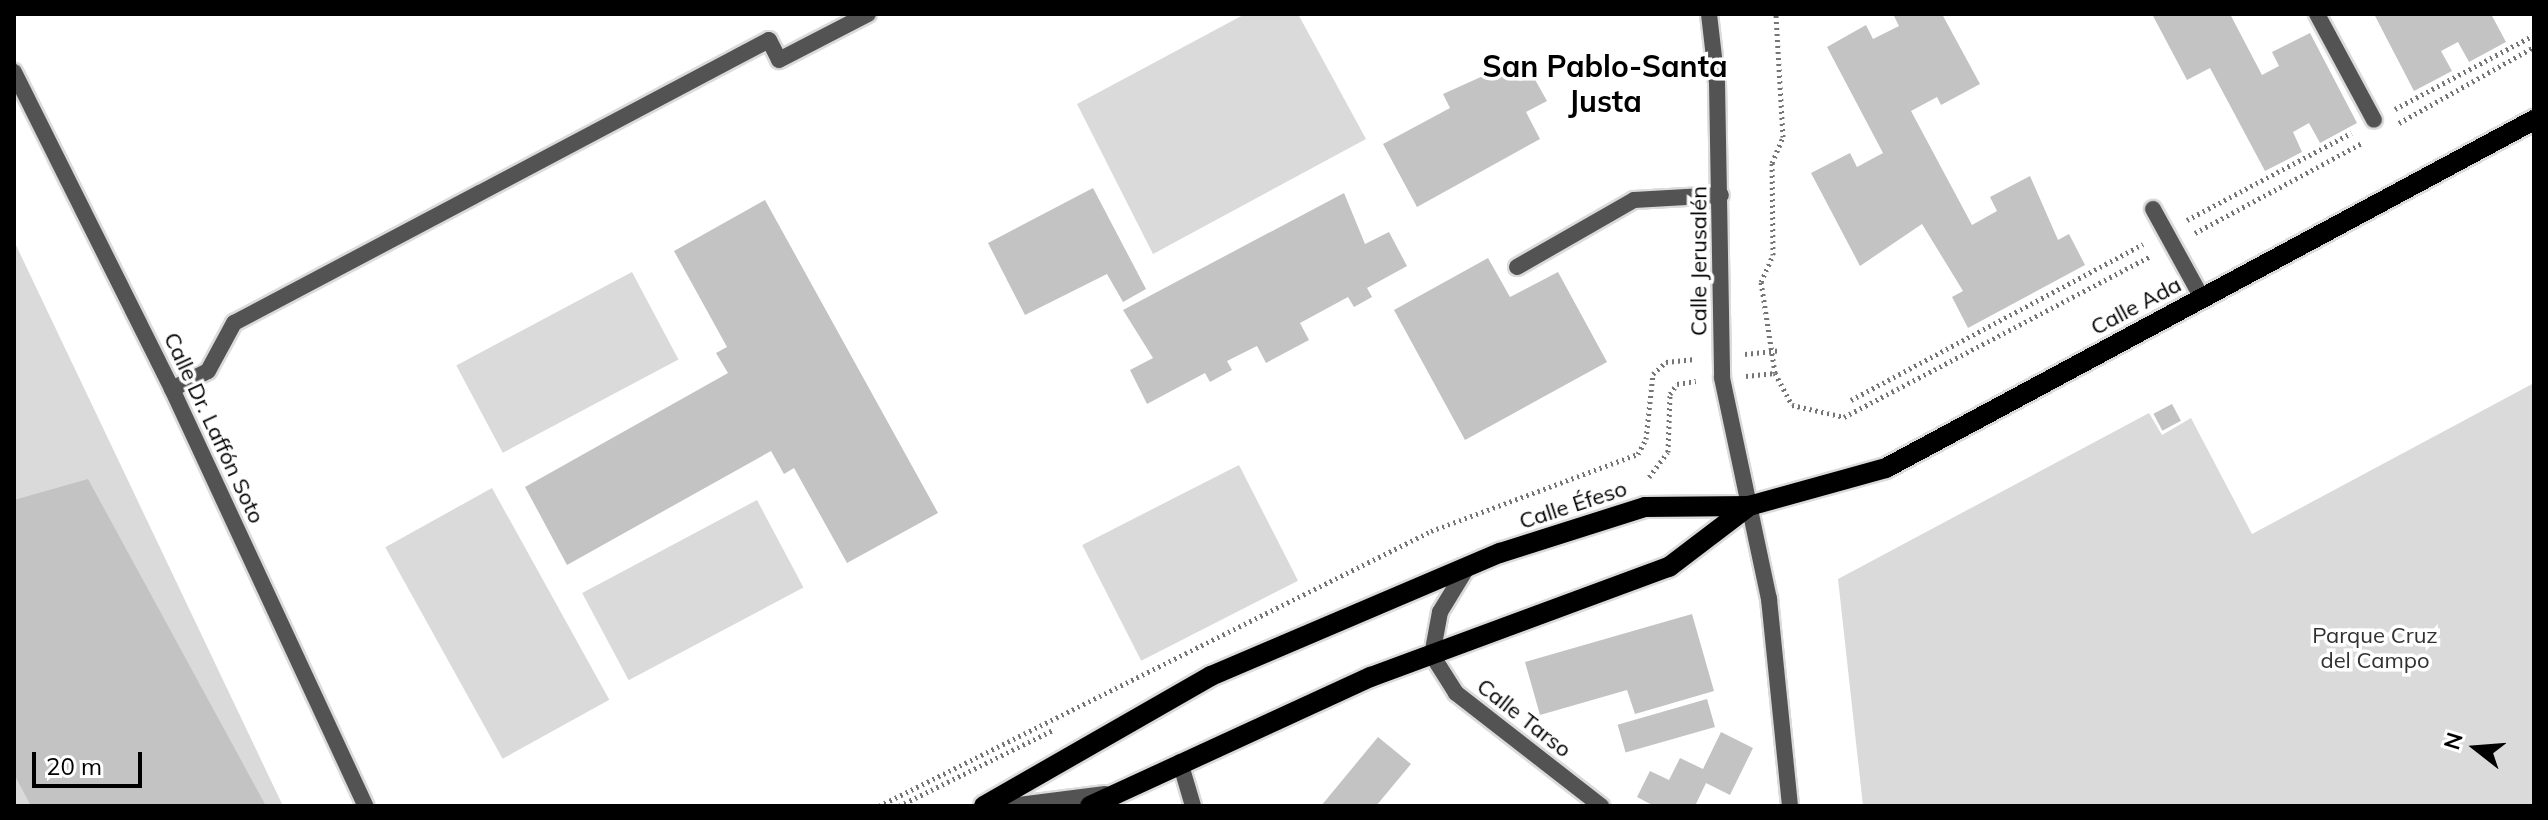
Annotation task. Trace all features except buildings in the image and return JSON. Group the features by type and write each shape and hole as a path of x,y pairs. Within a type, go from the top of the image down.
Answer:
{"main road":[{"name":"Calle Ada","path":"1749,506 1886,468 2534,120"},
{"name":"Calle Éfeso","path":"984,806 1211,676 1468,566 1645,507 1749,506"},
{"path":"1098,800 1432,655 1669,567 1749,506"}],"street":[{"path":"172,389 208,371 234,323 769,40 779,60 868,14"},
{"name":"Calle Jerusalén","path":"1709,14 1721,195 1721,356 1749,506"},
{"path":"2317,14 2374,120"},
{"name":"Calle Dr. Laffón Soto","path":"14,72 172,389 366,806"},
{"path":"1517,267 1634,200 1721,195"},
{"path":"2153,209 2202,298"},
{"path":"1749,506 1769,599 1790,806"},
{"path":"1432,655 1440,612 1468,566"},
{"name":"Calle Tarso","path":"1432,655 1456,693 1583,801 1601,806"},
{"path":"1180,762 1193,806"},
{"path":"1011,806 1098,800"}],"path":[{"path":"1775,373 1761,282 1773,255 1772,163 1783,137 1776,14"},
{"path":"1851,400 2534,35"},
{"path":"879,806 1431,531 1638,454 1646,439 1653,374 1666,362 1781,350"}],"green space":[{"path":"1245,14 1298,14 1366,139 1153,254 1077,104"},
{"path":"14,241 283,806 14,806"},
{"path":"632,272 678,359 503,453 456,365"},
{"name":"Parque Cruz del Campo","path":"2534,383 2534,806 1863,806 1838,579 2149,413 2162,435 2191,418 2252,534"},
{"path":"1239,465 1298,581 1141,661 1082,545"},
{"path":"492,488 609,700 503,759 385,547"},
{"path":"757,500 803,587 629,680 582,593"}],"district":[{"name":"San Pablo-Santa Justa","path":"1605,83"}]}
